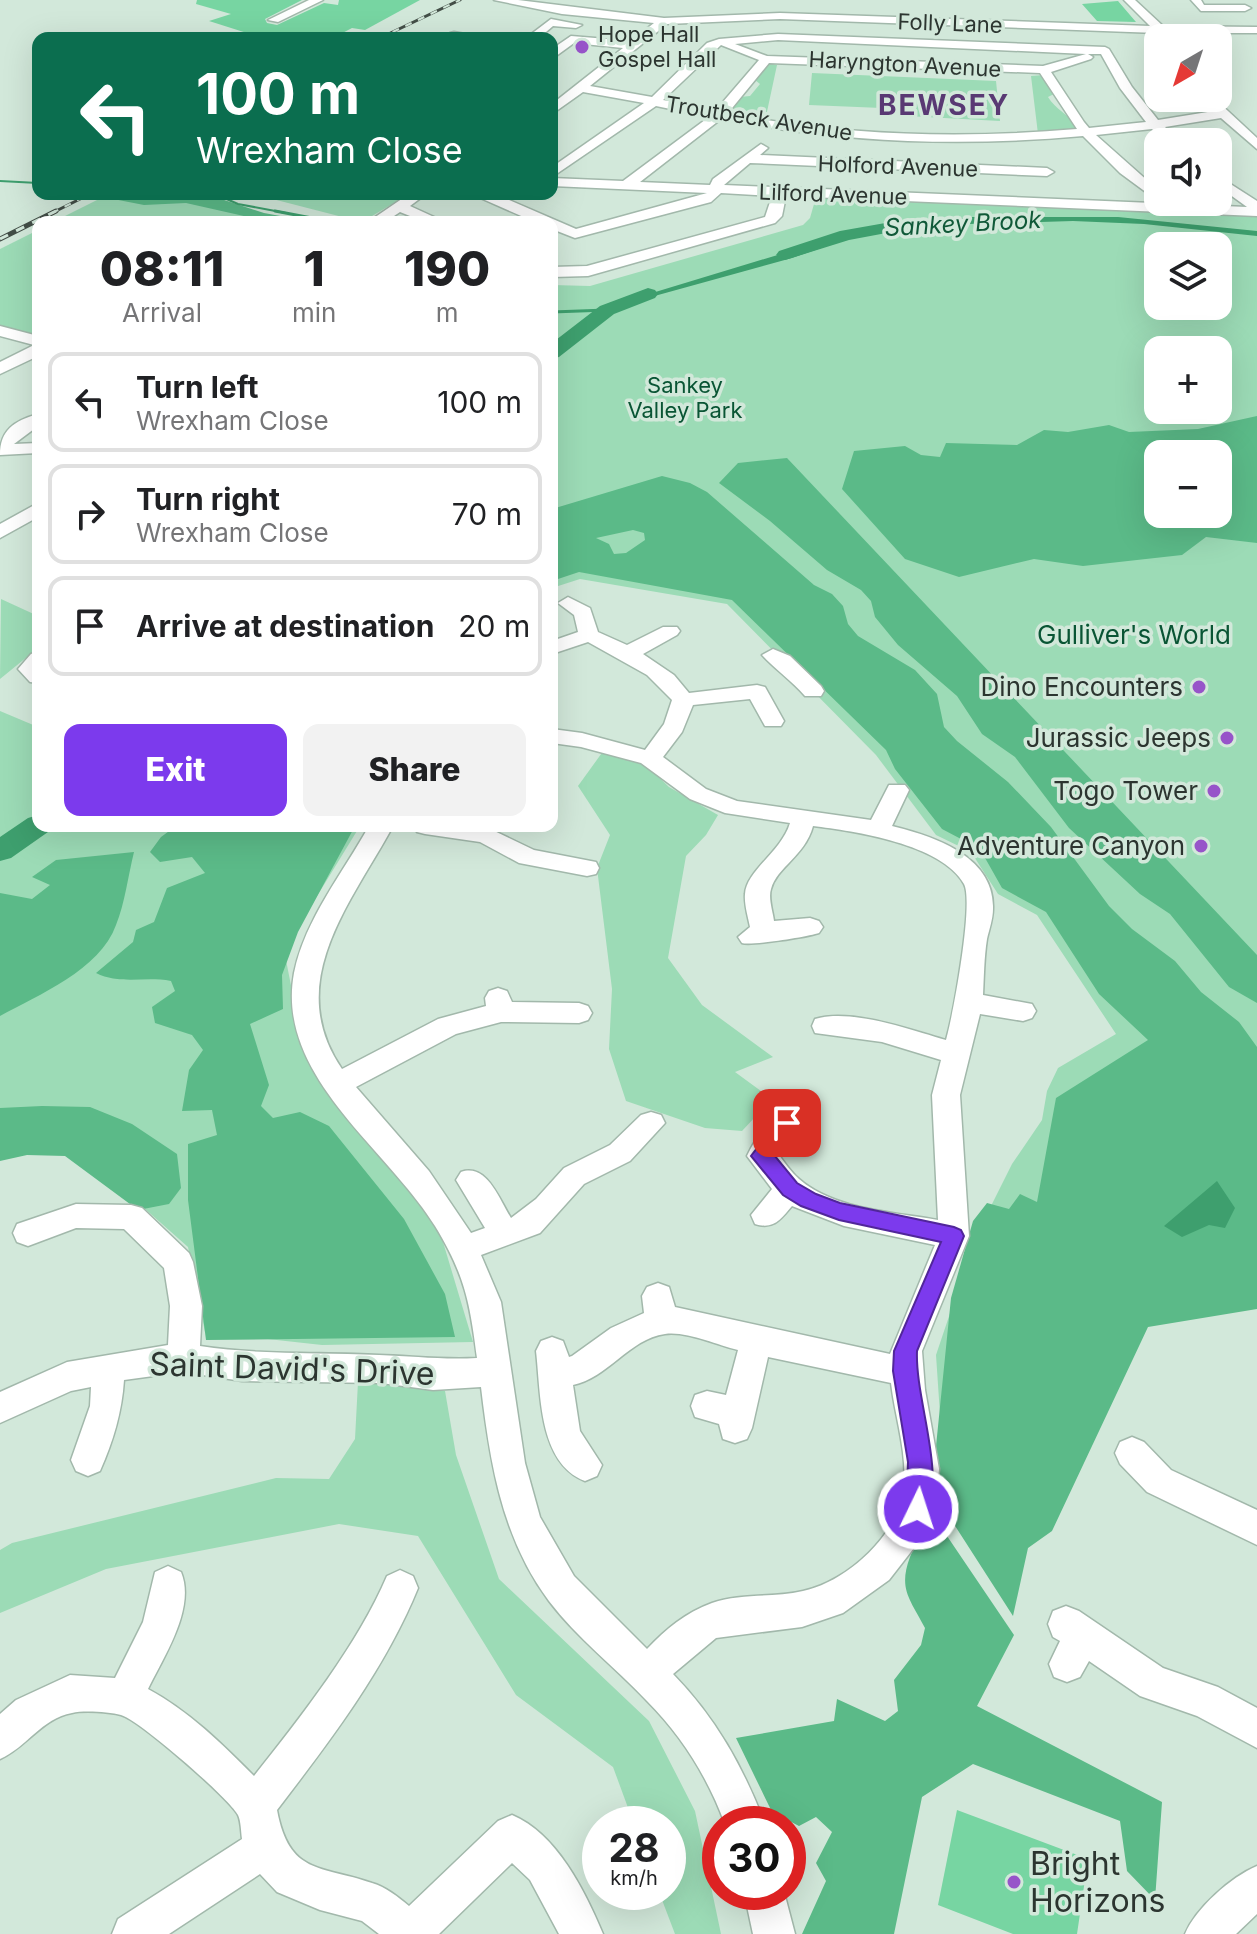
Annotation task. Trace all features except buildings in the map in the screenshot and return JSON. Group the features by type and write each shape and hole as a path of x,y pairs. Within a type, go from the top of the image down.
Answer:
{"street":[{"path":"274,20 318,0"},
{"path":"1129,0 1144,24"},
{"path":"1196,0 1201,8 1245,8"},
{"path":"503,1 662,24"},
{"path":"757,17 768,1"},
{"path":"808,17 818,3"},
{"path":"689,27 682,12 696,6"},
{"path":"533,20 585,24 601,15"},
{"name":"Folly Lane","path":"662,24 689,27 757,17 901,17 1144,36"},
{"path":"901,17 905,42"},
{"path":"539,32 551,22"},
{"path":"558,100 583,88 662,24"},
{"name":"Folly Lane","path":"1232,32 1257,30"},
{"name":"Haryngton Avenue","path":"704,37 766,59 940,74 1044,70"},
{"path":"558,169 655,101 711,45 719,42 778,37 1105,51"},
{"path":"558,50 571,39 633,45"},
{"path":"1122,46 1044,70 1053,88 1087,134 1144,185"},
{"path":"1105,51 1117,77 1159,128"},
{"path":"625,186 718,115 756,75 766,59"},
{"name":"Troutbeck Avenue","path":"583,88 784,126 901,137 1019,138 1087,134 1221,114"},
{"path":"1221,114 1257,145"},
{"path":"565,257 713,195 718,182 749,159 784,126"},
{"path":"1019,138 1047,172 1082,204"},
{"name":"Holford Avenue","path":"749,159 1047,172"},
{"name":"Lilford Avenue","path":"558,182 1144,205"},
{"path":"1232,191 1257,210"},
{"path":"565,257 588,271 770,220 775,216 780,192"},
{"path":"385,216 410,200"},
{"path":"497,200 534,216"},
{"path":"400,207 423,216"},
{"name":"Lilford Avenue","path":"1232,209 1257,210"},
{"path":"0,331 32,339"},
{"path":"0,369 32,352"},
{"path":"0,450 10,436 32,423"},
{"path":"0,450 32,448"},
{"path":"0,532 32,513"},
{"path":"18,522 32,527"},
{"path":"568,603 583,612 589,635"},
{"path":"627,653 670,631"},
{"path":"558,646 589,635 627,653 672,685 683,700"},
{"path":"683,700 809,686 783,660 773,655"},
{"path":"757,692 773,721"},
{"path":"649,758 671,731 683,700"},
{"path":"558,737 649,758 712,801 758,813 878,829 945,854 964,866 976,882 981,908 974,941 969,1003 946,1095 954,1236 912,1330 906,1351 905,1371 921,1484 918,1509 895,1546 860,1581 838,1596 814,1606 751,1612 710,1622 681,1640 647,1675"},
{"path":"878,829 897,790"},
{"path":"803,819 797,842 763,879 757,892 757,934 810,927"},
{"path":"378,832 330,916 309,966 305,995 308,1023 316,1048 338,1084 432,1197 463,1249 484,1298 510,1481 520,1517 533,1544 567,1596 647,1675 697,1730 738,1806"},
{"path":"466,832 486,835 558,873 587,868"},
{"path":"969,1003 1024,1011"},
{"path":"338,1084 448,1026 499,1004 586,1010"},
{"path":"822,1027 882,1032 957,1054"},
{"path":"784,1118 761,1156 775,1168 790,1189 839,1211 954,1236"},
{"path":"463,1249 529,1224 574,1176 620,1153 651,1123"},
{"path":"473,1175 505,1234"},
{"path":"766,1215 790,1189"},
{"path":"28,1233 76,1216 131,1217 178,1262 186,1306 183,1358"},
{"path":"585,1465 564,1437 554,1362 580,1369 660,1308 678,1321 756,1341 905,1371"},
{"path":"727,1416 756,1341"},
{"name":"Saint David's Drive","path":"0,1408 67,1377 183,1358 242,1367 381,1369 433,1375 496,1372"},
{"path":"88,1460 106,1406 108,1368"},
{"path":"1129,1448 1159,1481 1257,1528"},
{"path":"125,1697 160,1626 168,1584"},
{"path":"256,1805 306,1741 388,1617 400,1588"},
{"path":"1072,1641 1153,1683 1205,1700 1257,1729"},
{"path":"0,1740 29,1713 70,1694 125,1697 153,1712 200,1750 256,1805 264,1848 291,1878 320,1890 372,1903 412,1933 512,1835 544,1866 582,1934"},
{"path":"133,1934 264,1848"},
{"path":"1206,1934 1257,1886"},
{"path":"768,1910 774,1934"}],"green space":[{"path":"768,63 777,65 765,121 726,111 740,97 750,96 760,84 755,80"},
{"path":"812,73 996,81 1000,121 907,116 906,109 809,105"},
{"path":"1044,75 1054,94 1048,97 1081,129 1038,134 1031,76"},
{"name":"Sankey Valley Park","path":"816,197 1144,210 1144,216 1257,214 1257,1272 1141,1298 942,1444 936,1355 976,1236 1012,1164 1042,1120 1047,1091 1058,1068 1116,1034 1037,915 998,894 971,852 936,835 876,755 727,604 580,579 558,586 558,285 590,286 803,225 810,218"},
{"path":"97,200 171,200 250,216 65,216"},
{"path":"276,200 399,200 372,216 339,216"},
{"path":"32,233 32,336 0,328 0,249"},
{"path":"1,599 32,613 32,653 0,679"},
{"path":"0,711 32,724 32,832 356,832 284,950 302,1041 378,1131 440,1232 473,1342 322,1345 205,1332 188,1247 74,1146 0,1144"},
{"path":"604,750 645,764 669,787 718,815 706,835 686,856 668,958 702,1005 773,1057 735,1072 772,1099 742,1131 705,1128 626,1101 609,1049 612,989 597,868 610,835 578,786"},
{"path":"358,1382 445,1391 456,1455 499,1579 649,1721 695,1811 702,1844 702,1910 716,1910 721,1934 675,1934 666,1910 686,1910 686,1806 627,1806 613,1767 516,1695 418,1536 339,1524 106,1569 0,1613 0,1550 12,1543 276,1478 329,1479 355,1439"}],"shaded area":[{"path":"118,200 224,200 280,216 244,216 186,203 144,205"},
{"path":"1257,416 1257,543 1206,537 1182,555 1083,566 1034,559 959,577 905,559 842,489 854,451 905,446 921,455 940,457 946,443 1017,445 1044,430 1068,432 1109,425 1129,432 1198,429 1232,424"},
{"path":"787,458 1257,955 1257,1003 1229,987 1170,914 1140,894 1069,828 1015,757 982,734 957,696 898,645 875,617 871,601 861,590 827,570 770,521 719,483 738,463"},
{"path":"662,476 690,483 707,492 814,585 832,594 843,606 848,624 858,636 915,670 937,694 944,727 1008,782 1051,827 1109,906 1132,929 1175,961 1201,992 1239,1022 1257,1047 1257,1309 1148,1327 1052,1531 1028,1548 1013,1616 941,1504 934,1466 951,1298 973,1221 987,1203 1009,1209 1020,1194 1037,1202 1056,1098 1148,1040 1099,994 1046,912 1002,888 980,849 942,829 895,769 886,750 732,600 579,572 558,579 558,507","holes":["633,530 644,533 645,540 626,553 614,554 609,544 596,538"]},
{"path":"168,832 352,832 298,932 282,975 283,1009 250,1024 269,1085 261,1106 273,1118 300,1112 329,1126 404,1219 445,1294 455,1337 206,1340 188,1200 188,1144 217,1135 212,1110 182,1111 189,1070 203,1050 192,1035 155,1023 152,1007 175,991 171,981 114,979 96,973 133,942 136,930 154,922 167,888 205,873 192,857 160,862 150,852"},
{"path":"134,852 119,917 108,941 66,980 0,1016 0,893 32,899 50,885 32,877 56,860"},
{"path":"90,1107 132,1124 177,1154 181,1188 169,1204 138,1210 65,1156 27,1155 0,1161 0,1108"},
{"path":"934,1529 947,1536 1014,1635 977,1706 1162,1802 1155,1900 1127,1871 1120,1821 973,1764 922,1797 894,1934 802,1934 826,1881 816,1863 832,1832 816,1817 806,1822 806,1806 769,1806 736,1738 834,1721 837,1699 885,1721 898,1711 894,1680 921,1645 925,1628 907,1594 905,1578 912,1552 925,1534"}],"water":[{"name":"Sankey Brook","path":"972,217 1118,217 1257,231 1257,236 1144,224 1073,221 903,226 859,235 792,258 640,300 616,311 606,307 870,227"},
{"path":"1217,1181 1235,1208 1225,1228 1209,1225 1182,1237 1164,1226"}],"waterway":[{"path":"0,181 32,183"},
{"path":"229,200 286,213"},
{"path":"275,211 301,216"},
{"name":"Sankey Brook","path":"785,255 846,235 891,227"},
{"name":"Sankey Brook","path":"558,348 607,310 648,294"},
{"path":"558,312 607,310"},
{"path":"0,851 32,829"}],"railway":[{"path":"393,32 460,0"},
{"path":"46,216 78,200"},
{"path":"0,239 32,223"}],"place":[{"name":"Hope Hall Gospel Hall","path":"582,47"},
{"name":"Dino Encounters","path":"1199,687"},
{"name":"Jurassic Jeeps","path":"1227,738"},
{"name":"Togo Tower","path":"1214,791"},
{"name":"Adventure Canyon","path":"1201,846"},
{"name":"Bright Horizons","path":"1014,1882"}],"district":[{"name":"BEWSEY","path":"944,105"}],"route":[{"path":"787,1123 761,1156 775,1168 790,1189 839,1211 954,1236 912,1330 906,1351 905,1371 920,1462 918,1509"}],"park label":[{"name":"Gulliver's World","path":"1134,635"}]}
